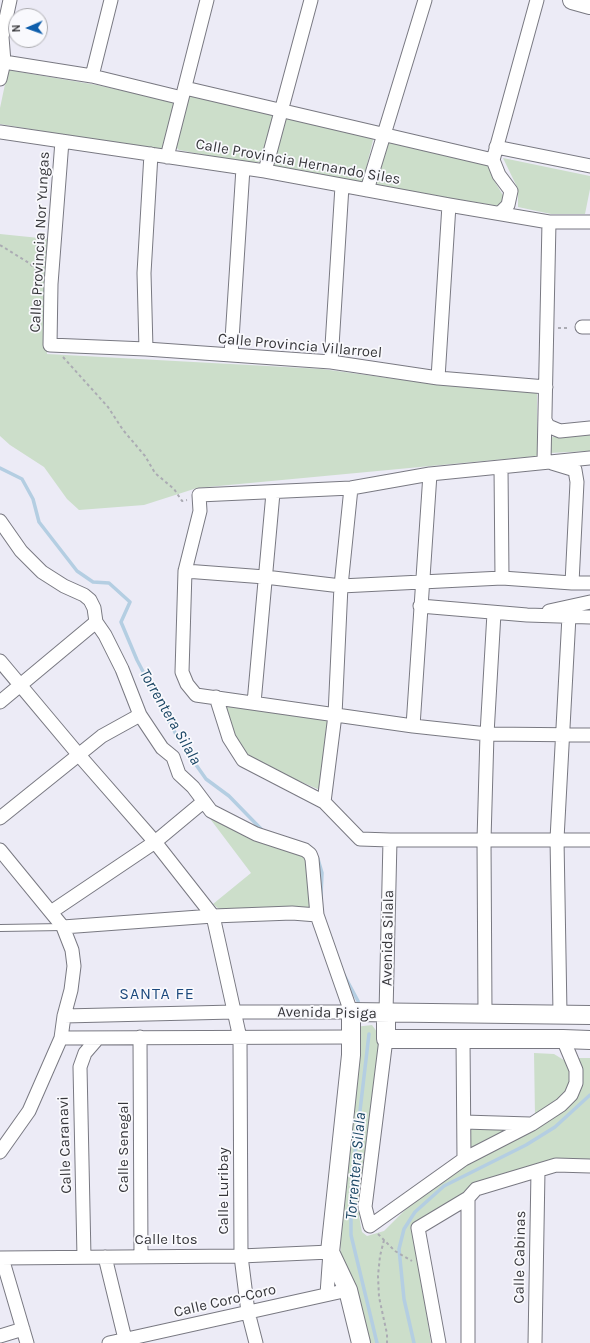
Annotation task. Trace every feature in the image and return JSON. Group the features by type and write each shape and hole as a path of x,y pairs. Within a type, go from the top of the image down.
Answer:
{"street":[{"path":"0,79 4,62 1,37 10,0"},
{"path":"92,76 111,0"},
{"path":"167,157 207,0"},
{"path":"265,172 311,0"},
{"path":"366,190 382,134 425,0"},
{"path":"501,212 508,205 512,191 499,175 494,154 537,0"},
{"path":"572,0 590,5"},
{"path":"4,62 92,76 281,110 382,134 494,154 590,166"},
{"name":"Calle Provincia Hernando Siles","path":"0,132 243,168 449,205 501,212 549,222 589,219"},
{"name":"Calle Provincia Nor Yungas","path":"50,345 51,284 62,141"},
{"path":"146,349 144,273 151,154"},
{"path":"231,355 243,168"},
{"path":"331,362 342,186"},
{"path":"438,378 449,205"},
{"path":"544,461 549,222"},
{"name":"Calle Provincia Villarroel","path":"50,345 146,349 331,362 438,378 546,387"},
{"path":"545,420 548,426 560,430 590,428"},
{"path":"590,458 544,461 430,474 351,488 324,488 273,493 199,495 200,511 185,571 182,672 187,684 196,695 413,726 487,734 590,736"},
{"path":"544,461 575,470 577,482 572,583"},
{"path":"501,467 502,578"},
{"path":"413,726 430,474"},
{"path":"324,802 335,715 341,586 351,488"},
{"path":"254,703 273,493"},
{"path":"0,522 21,551 42,572 64,586 84,595 90,600 94,608 96,622 106,635 122,669 140,715 162,748 173,757 180,774 193,787 211,811 256,834 305,850 310,854 312,859 317,915 351,1012 351,1055 344,1132 330,1252 327,1294"},
{"path":"185,571 265,577 341,586 502,578 590,583"},
{"path":"527,615 590,602"},
{"path":"420,606 494,613 590,617"},
{"path":"485,1013 484,840 487,734 494,613"},
{"path":"560,1013 557,839 569,616"},
{"path":"0,702 96,622"},
{"path":"0,661 78,754 155,842 214,916"},
{"path":"216,697 228,738 243,760 324,802 360,839 590,840"},
{"path":"0,818 102,736 140,715"},
{"path":"51,912 155,842 203,802"},
{"name":"Avenida Silala","path":"370,1226 366,1218 365,1207 386,1039 390,840"},
{"path":"0,850 63,927 72,950 74,966 72,990 64,1016 61,1038 29,1111 0,1152"},
{"path":"63,927 214,916 292,913 317,915"},
{"name":"Calle Luribay","path":"214,916 240,1038 240,1256 248,1312 256,1343"},
{"name":"Avenida Pisiga","path":"64,1016 234,1012 351,1012 386,1014 560,1013 590,1015"},
{"name":"Calle Senegal","path":"140,1037 141,1256"},
{"name":"Avenida Pisiga","path":"61,1038 351,1037"},
{"name":"Calle Caranavi","path":"84,1257 80,1068 85,1053 98,1038"},
{"path":"370,1226 464,1159 532,1124 561,1105 571,1094 576,1083 576,1070 564,1038"},
{"name":"Avenida Pisiga","path":"386,1039 564,1038 590,1040"},
{"path":"463,1039 464,1159"},
{"path":"464,1122 532,1124"},
{"path":"0,1134 13,1134"},
{"path":"438,1343 418,1228 468,1198 476,1189 556,1165 590,1166"},
{"name":"Calle Cabinas","path":"535,1343 538,1171"},
{"path":"468,1198 468,1343"},
{"path":"330,1252 348,1290 361,1343"},
{"name":"Calle Itos","path":"1,1259 141,1256 240,1256 330,1252"},
{"path":"105,1257 125,1339"},
{"path":"1,1259 27,1343"},
{"name":"Calle Coro-Coro","path":"109,1343 125,1339 157,1338 248,1312 348,1290"},
{"path":"0,1336 23,1329"}],"lane":[{"path":"0,928 63,927"}],"path":[{"path":"0,245 30,263 51,284"},
{"path":"547,328 586,327"},
{"path":"50,345 67,361 108,407 122,430 145,456 155,473 174,489 182,501 199,495"},
{"path":"370,1226 395,1251 402,1253"},
{"path":"384,1240 380,1256 378,1276 379,1297 387,1334 387,1343"}],"green space":[{"path":"8,70 97,85 174,102 162,151 0,124 0,108"},
{"path":"191,94 272,113 274,116 263,160 253,164 179,150 176,147 188,96"},
{"path":"286,116 374,136 363,181 361,183 276,168 273,162"},
{"path":"388,141 490,166 492,177 504,197 499,206 376,186"},
{"path":"503,158 590,176 590,189 585,214 551,214 518,207 518,189"},
{"path":"0,234 49,239 44,312 47,354 322,369 440,385 537,393 537,456 197,488 144,505 79,510 67,499 44,467 10,445 0,436"},
{"path":"590,435 590,451 550,453 549,437"},
{"path":"227,702 329,719 320,790 264,766 242,750 233,738 224,707"},
{"path":"208,816 300,853 307,860 313,907 220,910 213,904 251,873"},
{"path":"372,1025 380,1036 381,1045 359,1216 362,1232 367,1236 384,1231 420,1195 448,1175 546,1123 576,1098 583,1080 577,1058 590,1058 590,1162 467,1191 413,1227 431,1343 366,1343 341,1256 339,1227 355,1027"},
{"path":"534,1053 554,1054 567,1062 570,1076 569,1088 563,1097 535,1116"},
{"path":"469,1127 515,1128 470,1151"}],"waterway":[{"name":"Torrentera Silala","path":"0,468 22,479 33,499 39,522 77,571 93,582 109,583 130,602 121,622 137,660 180,742 206,779 229,796 264,832"},
{"name":"Torrentera Silala","path":"318,859 322,873 321,896"},
{"name":"Torrentera Silala","path":"343,973 358,1001 359,1007"},
{"name":"Torrentera Silala","path":"369,1034 354,1162 351,1235 377,1343"},
{"path":"414,1343 404,1299 399,1249 404,1229 415,1212 444,1186 526,1145 555,1127 590,1095"}],"district":[{"name":"SANTA FE","path":"157,994"}]}
